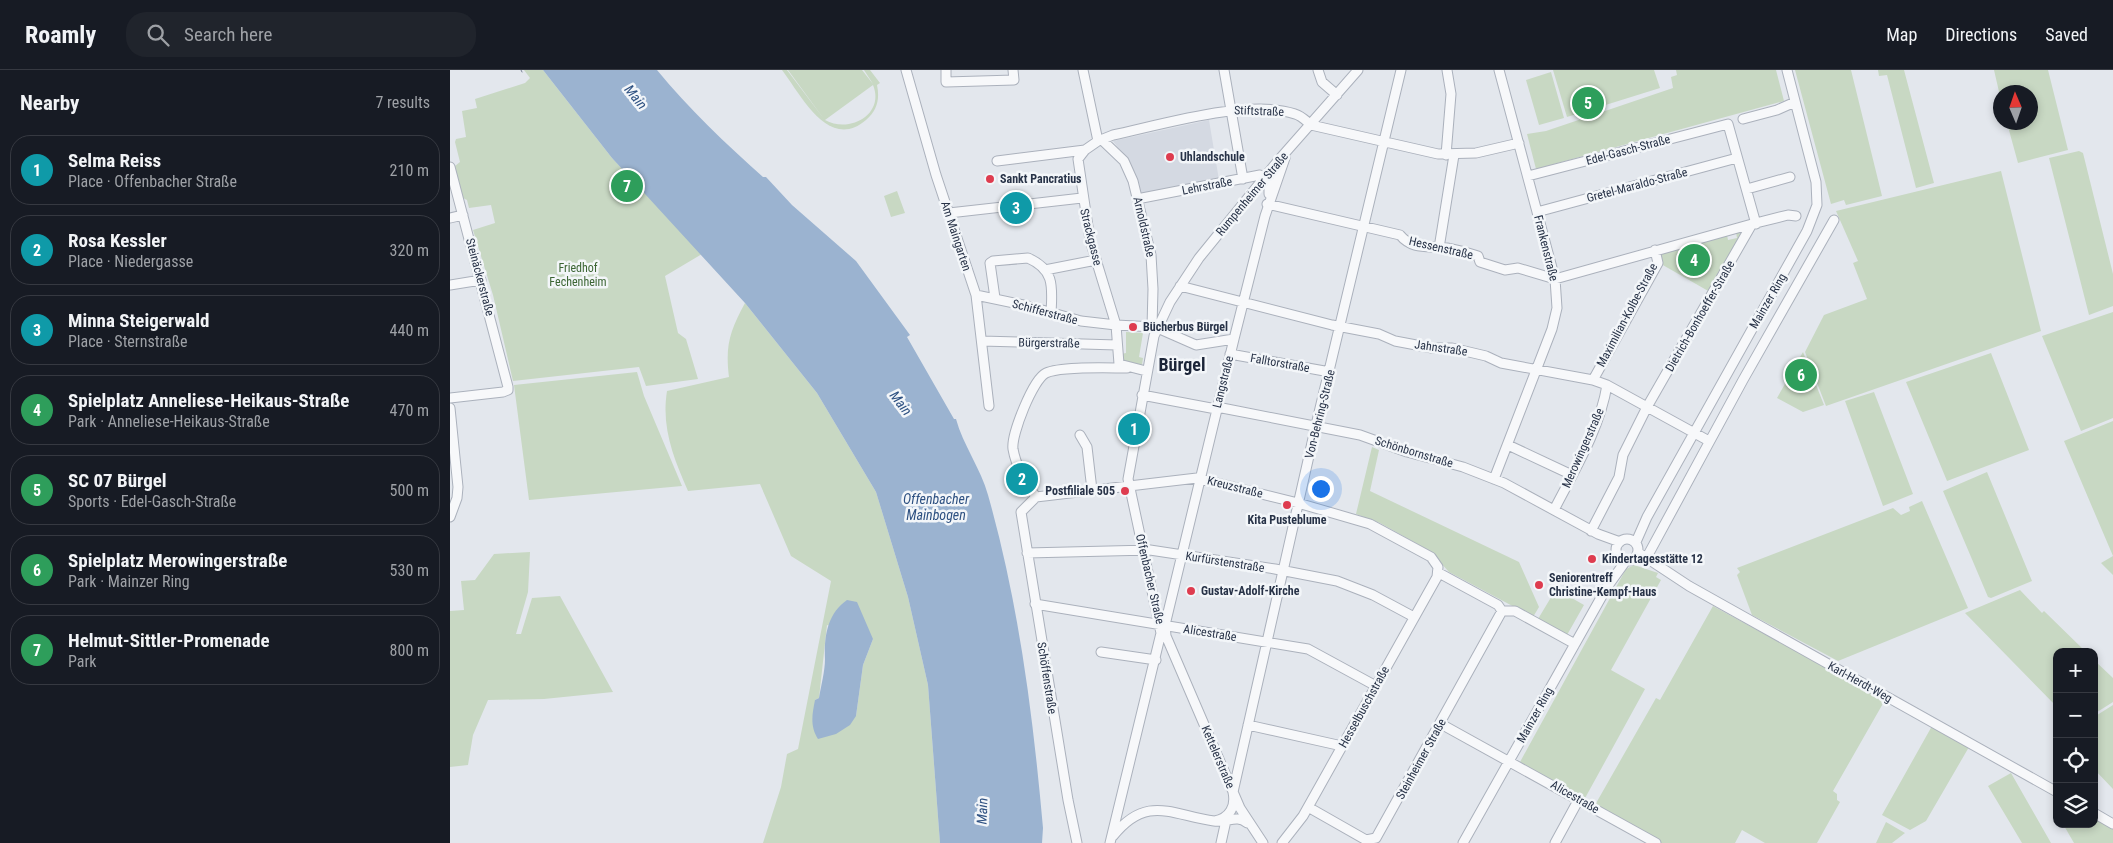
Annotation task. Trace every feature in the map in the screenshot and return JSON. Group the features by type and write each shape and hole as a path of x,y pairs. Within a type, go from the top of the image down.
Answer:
{"street":[{"name":"Am Maingarten","path":"906,70 976,295 989,406"},
{"path":"946,70 946,82 1014,80 1014,70"},
{"path":"1083,70 1100,140"},
{"path":"1224,70 1243,179"},
{"path":"1318,70 1322,82 1337,95"},
{"name":"Rumpenheimer Straße","path":"1155,327 1199,258 1265,177 1358,70"},
{"name":"Von-Behring-Straße","path":"1221,843 1227,818 1234,806 1233,792 1298,503 1401,70"},
{"path":"1439,248 1450,155 1452,94 1447,70"},
{"name":"Frankenstraße","path":"1494,479 1537,370 1556,313 1555,279 1499,70"},
{"name":"Mainzer Ring","path":"1633,541 1807,231 1815,213 1816,182 1787,70"},
{"path":"1743,120 1777,110 1795,102"},
{"name":"Stiftstraße","path":"997,161 1085,150 1100,140 1230,110 1290,112 1300,116 1311,125 1384,143 1450,155 1481,152 1519,143"},
{"name":"Edel-Gasch-Straße","path":"1528,176 1728,124 1738,158"},
{"name":"Arnoldstraße","path":"1100,140 1127,166 1137,199 1151,255 1155,327"},
{"name":"Langstraße","path":"1163,625 1265,216 1282,163 1295,143"},
{"name":"Strackgasse","path":"1085,150 1078,159 1082,198 1096,260 1116,325 1118,362 1127,368"},
{"path":"1738,158 1754,224"},
{"name":"Gretel-Maraldo-Straße","path":"1537,212 1738,158"},
{"name":"Steinäckerstraße","path":"450,166 508,387 508,390 503,392 450,398"},
{"path":"1265,177 1270,184 1269,204"},
{"name":"Lehrstraße","path":"1137,199 1243,179 1265,177"},
{"path":"1747,189 1790,177"},
{"path":"949,213 1082,198"},
{"name":"Hessenstraße","path":"1269,204 1400,235 1406,242 1432,249 1445,247 1478,256 1480,262 1505,270 1518,268 1555,279"},
{"path":"450,218 463,215"},
{"path":"1555,279 1788,215 1796,216"},
{"name":"Mainzer Ring","path":"1463,843 1607,587 1628,554 1660,531 1834,220"},
{"name":"Dietrich-Bonhoeffer-Straße","path":"1594,532 1619,477 1623,455 1647,408 1754,224"},
{"name":"Maximilian-Kolbe-Straße","path":"1593,380 1658,264 1656,250"},
{"path":"995,298 990,263 993,261 1028,258 1045,270 1051,281 1051,314"},
{"path":"1045,270 1096,260"},
{"path":"450,285 481,280"},
{"name":"Jahnstraße","path":"1180,286 1243,303 1379,334 1395,341 1432,348 1452,348 1486,356 1501,363 1593,380 1607,385 1709,441"},
{"name":"Schifferstraße","path":"976,295 995,298 1088,323 1155,327"},
{"path":"1155,327 1196,344 1234,339"},
{"name":"Offenbacher Straße","path":"1111,841 1157,659 1163,625 1143,550 1129,485 1129,470 1155,327"},
{"name":"Bürgerstraße","path":"982,341 1117,345"},
{"name":"Falltorstraße","path":"1230,354 1330,372"},
{"path":"1036,497 1020,474 1013,446 1023,409 1040,378 1047,372 1059,370 1127,368 1146,371"},
{"name":"Merowingerstraße","path":"1554,510 1590,437 1607,385"},
{"name":"Schönbornstraße","path":"1142,395 1316,425 1364,436 1413,454 1463,467 1494,479 1554,510 1594,532 1628,554"},
{"path":"450,408 458,487 457,498 450,517"},
{"path":"1080,435 1087,447 1092,490"},
{"path":"1508,445 1572,475"},
{"name":"Kreuzstraße","path":"1036,497 1200,478 1298,503 1377,527 1431,557 1438,570"},
{"name":"Schöffenstraße","path":"1036,497 1021,512 1068,800 1078,843"},
{"path":"1645,521 1660,531"},
{"path":"1628,554 1633,541"},
{"path":"1628,554 1633,541"},
{"name":"Kurfürstenstraße","path":"1027,553 1143,550 1180,555 1336,581 1373,595 1414,616"},
{"name":"Karl-Herdt-Weg","path":"1628,554 1664,571 2053,790"},
{"path":"1438,570 1498,606 1502,611 1515,611 1575,644"},
{"name":"Hesselbuschstraße","path":"1282,843 1300,821 1308,807 1438,570"},
{"path":"1157,606 1160,609 1164,609 1169,603"},
{"name":"Alicestraße","path":"1035,604 1311,649 1376,686"},
{"name":"Steinheimer Straße","path":"1308,807 1366,840 1374,839 1441,724 1502,611"},
{"name":"Kettelerstraße","path":"1163,625 1233,792 1253,830 1263,843"},
{"path":"1101,652 1157,659"},
{"name":"Kettelerstraße","path":"1157,659 1162,653 1170,652 1180,668"},
{"name":"Alicestraße","path":"1441,724 1656,843"},
{"path":"1248,725 1342,746"},
{"path":"1124,794 1125,804 1129,810 1143,812 1171,810 1215,821 1227,818 1242,819 1253,830"},
{"path":"1555,843 1579,799"},
{"path":"1111,841 1126,821 1143,812"},
{"path":"2098,815 2113,824"},
{"path":"1635,843 1640,834"}],"shaded area":[{"name":"Uhlandschule","path":"1209,120 1219,180 1143,194 1140,192 1130,163 1113,141"}],"green space":[{"name":"Friedhof Fechenheim","path":"524,70 543,70 612,158 702,254 665,276 678,333 686,339 698,379 646,386 639,367 513,381 493,295 473,230 495,223 491,205 469,208 467,200 463,198 455,166 460,162 455,142 456,139 466,137 462,111 477,108 475,99 525,83 530,78"},
{"path":"782,70 787,70 824,119 788,70 862,70 873,84 864,70 870,70 880,83 877,85 877,104 873,113 866,120 853,128 840,129 828,125 807,105","holes":["873,85 874,105 870,113 863,119 845,125 825,120"]},
{"path":"1553,70 1654,70 1660,88 1567,117"},
{"path":"1676,70 1776,70 1784,101 1536,169 1527,134 1546,131 1673,88 1671,77 1677,75"},
{"path":"1795,70 1851,70 1882,196 1846,205 1844,200 1831,204"},
{"path":"1878,70 1904,70 1934,183 1916,188 1887,75 1879,76"},
{"path":"1994,70 2048,70 2068,150 2018,163 2009,130 2038,130 2038,85 1997,85"},
{"path":"1551,72 1564,118 1539,125 1526,80"},
{"path":"2079,151 2083,153 2113,274 2113,306 2089,315 2049,158"},
{"path":"2001,171 2041,331 1826,406 1805,352 1824,315 1867,299 1853,263 1858,261 1836,211"},
{"path":"897,191 905,213 891,217 884,196"},
{"path":"1740,231 1742,236 1710,292 1661,264 1658,256 1661,253 1727,235 1728,240 1737,238 1736,232"},
{"path":"745,303 817,393 876,492 908,597 928,685 940,843 763,843 781,787 787,754 798,749 831,581 791,556 760,484 688,491 678,467 667,430 667,391 729,377 728,347 732,330","holes":["827,625 873,639 863,665 856,716 815,700 819,698"]},
{"path":"2113,312 2113,418 2081,431 2042,336"},
{"path":"1126,332 1143,333 1139,357 1143,358 1142,365 1126,362 1122,358 1121,354 1126,353"},
{"path":"1803,352 1824,405 1803,412 1777,398"},
{"path":"1991,353 2029,450 1947,481 1906,382"},
{"path":"637,372 644,396 682,486 529,500 514,385"},
{"path":"1874,392 1913,494 1883,506 1845,401"},
{"path":"2113,421 2113,556 2064,441"},
{"path":"1372,447 1379,450 1370,491 1519,562 1539,607 1533,617 1449,572 1430,551 1380,523 1356,514"},
{"path":"1987,472 2032,581 1991,598 1988,597 1943,491"},
{"path":"1922,501 1968,608 1838,661 1752,615 1737,575 1740,572 1737,568 1893,508 1901,515 1910,511 1909,507"},
{"path":"530,552 528,592 516,634 521,634 532,598 560,596 613,692 544,699 488,700 473,735 468,765 450,767 450,611 464,610 461,581 475,580 494,554"},
{"path":"2113,556 2113,575 2101,563"},
{"path":"1634,565 1658,573 1656,577 1661,580 1611,670 1645,689 1584,800 1520,762 1626,569"},
{"path":"1556,589 1584,605 1567,635 1538,619"},
{"path":"2020,590 2042,613 2044,611 2082,648 2053,648 2053,703 1965,613"},
{"path":"1713,606 1885,700 1833,791 1837,794 1837,800 1840,802 1817,843 1765,843 1742,830 1735,843 1661,843 1595,805 1656,698 1660,700"},
{"path":"2098,664 2113,678 2113,702 2098,711"},
{"path":"2113,705 2113,789 2098,773 2098,714"},
{"path":"1932,726 1969,747 1926,821 1910,830 1882,815"},
{"path":"2011,773 2051,843 2022,843 1988,786"},
{"path":"2098,820 2113,828 2113,843 2074,843 2065,828 2098,828"},
{"path":"1886,822 1905,833 1892,843 1876,843"}],"water":[{"path":"543,70 657,70 682,99 722,139 763,177 766,177 792,205 856,261 910,335 907,337 954,419 956,419 977,466 985,485 999,536 1016,619 1035,744 1043,828 1042,843 940,843 928,685 908,597 876,492 817,393 745,303 612,158"},
{"path":"847,600 857,602 873,639 863,665 856,716 850,725 836,734 818,739 814,730 813,716 815,700 819,698 824,673 826,634 835,612"}],"place":[{"name":"SC 07 Bürgel","path":"1588,103"},
{"name":"Uhlandschule","path":"1170,157"},
{"name":"Sankt Pancratius","path":"990,179"},
{"name":"Helmut-Sittler-Promenade","path":"627,186"},
{"name":"Minna Steigerwald","path":"1016,208"},
{"name":"Spielplatz Anneliese-Heikaus-Straße","path":"1694,260"},
{"name":"Bücherbus Bürgel","path":"1133,327"},
{"name":"Spielplatz Merowingerstraße","path":"1801,375"},
{"name":"Selma Reiss","path":"1134,429"},
{"name":"Rosa Kessler","path":"1022,479"},
{"name":"Postfiliale 505","path":"1125,491"},
{"name":"Kita Pusteblume","path":"1287,505"},
{"name":"Kindertagesstätte 12","path":"1592,559"},
{"name":"Seniorentreff Christine-Kempf-Haus","path":"1539,585"},
{"name":"Gustav-Adolf-Kirche","path":"1191,591"}],"district":[{"name":"Bürgel","path":"1182,364"}],"water label":[{"name":"Main","path":"636,97"},
{"name":"Main","path":"901,403"},
{"name":"Offenbacher Mainbogen","path":"936,508"},
{"name":"Main","path":"982,811"}]}
